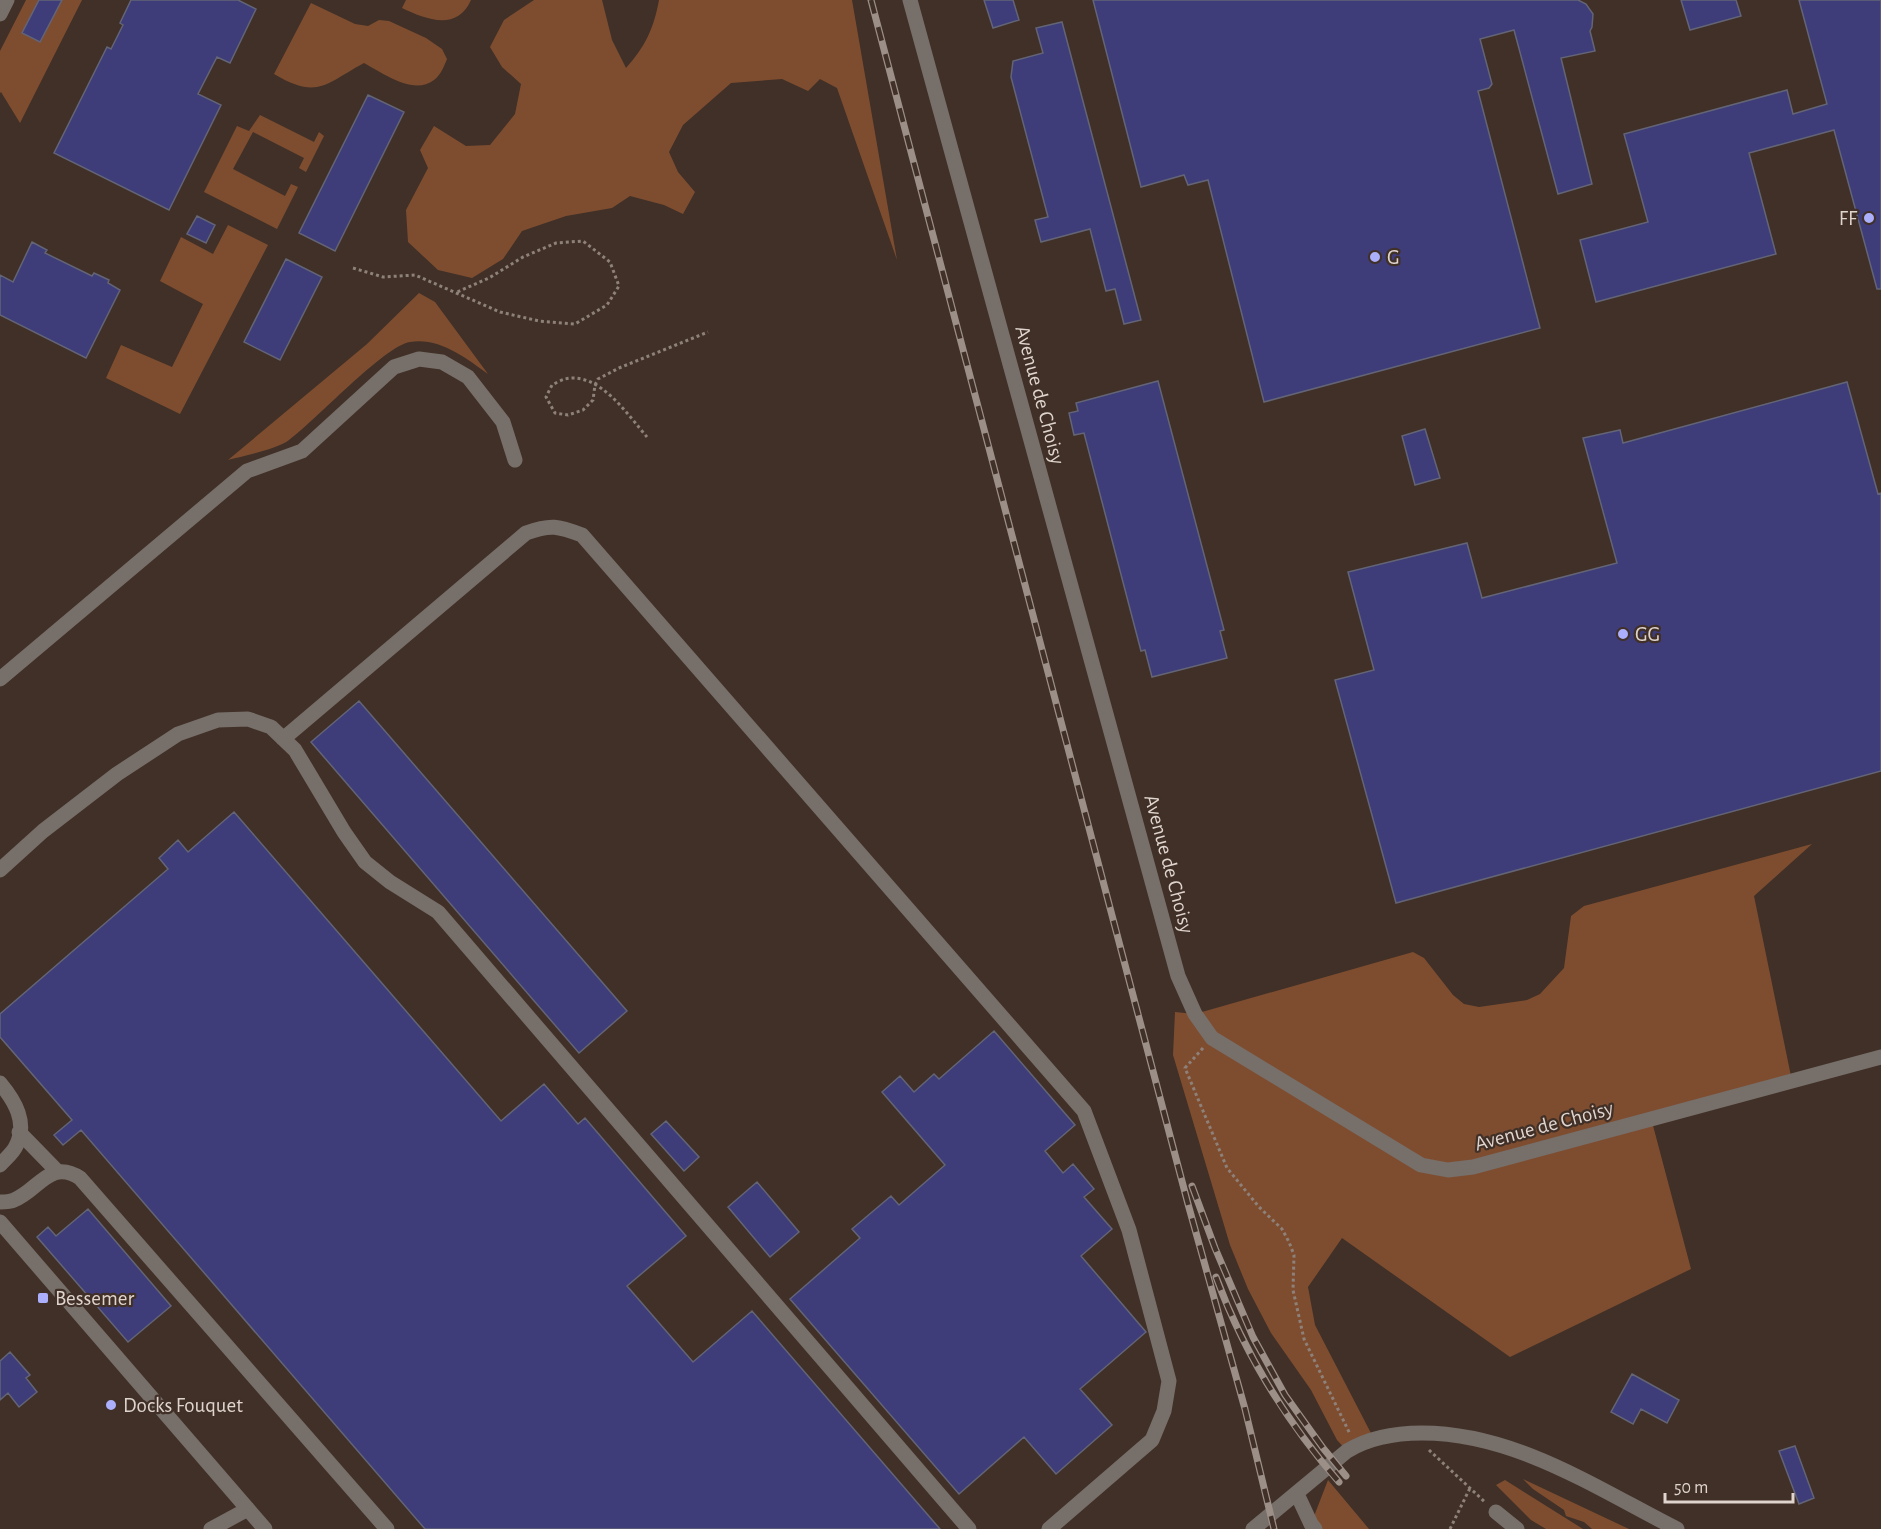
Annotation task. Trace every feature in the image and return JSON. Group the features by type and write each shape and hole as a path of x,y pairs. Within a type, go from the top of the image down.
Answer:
{"street":[{"path":"0,14 7,0"},
{"name":"Avenue de Choisy","path":"910,0 1178,976 1195,1014 1212,1038 1421,1165 1448,1170 1473,1167 1881,1057"},
{"path":"0,679 247,471 302,451 394,368 419,359 442,362 468,377 503,422 516,460"},
{"path":"283,739 526,533 544,526 560,526 582,535 1084,1111 1129,1230 1169,1381 1164,1411 1152,1440 1049,1529"},
{"path":"0,870 43,831 117,774 178,734 218,720 248,719 271,728 295,750 344,832 365,862 390,882 438,912 969,1529"},
{"path":"0,1083 14,1101 20,1119 20,1132 16,1146 0,1165"},
{"path":"20,1132 58,1172"},
{"path":"0,1202 14,1200 58,1172 72,1173 80,1178 387,1529"},
{"path":"0,1222 265,1529"},
{"path":"1253,1529 1356,1446 1374,1439 1410,1433 1473,1437 1529,1455 1677,1529"},
{"path":"1297,1494 1315,1529"},
{"path":"211,1529 237,1523 248,1509"},
{"path":"1496,1512 1517,1529"}],"path":[{"path":"353,268 383,277 415,275 500,312 539,321 575,324 607,304 619,286 610,262 583,241 556,243 523,257 489,278 457,292"},
{"path":"647,437 605,390 595,385 582,378 565,379 552,385 546,397 555,413 568,415 583,410 593,400 595,385 598,380 619,368 708,332"},
{"path":"1212,1038 1185,1068 1227,1168 1259,1207 1282,1229 1289,1242 1294,1255 1293,1290 1304,1339 1356,1446"},
{"path":"1410,1433 1496,1512"},
{"path":"1450,1529 1470,1488"}],"shaded area":[{"path":"26,0 82,0 20,123 0,93 0,51"},
{"path":"406,0 471,0 458,16 440,20 430,19 402,8"},
{"path":"534,0 602,0 612,40 626,68 648,37 659,0 852,0 897,260 837,88 820,79 808,91 782,79 731,83 683,125 669,152 678,172 695,192 683,214 664,205 630,196 612,208 566,216 522,231 503,259 472,278 438,270 408,242 406,210 428,168 420,150 434,126 466,146 490,145 515,114 521,84 502,67 490,47 504,20"},
{"path":"311,3 355,24 368,26 379,20 389,21 426,38 442,49 447,59 439,76 426,84 417,86 398,81 364,63 330,83 312,87 289,82 274,74"},
{"path":"260,115 314,142 319,132 324,136 306,172 299,168 304,158 253,132 233,169 285,196 291,184 298,187 277,229 204,192 237,126 249,131"},
{"path":"228,225 268,245 180,414 106,378 121,345 172,367 203,304 160,281 181,237 213,254"},
{"path":"419,293 435,302 488,374 452,350 421,341 410,342 384,356 289,440 269,449 228,460 367,344"},
{"path":"1812,844 1754,896 1792,1081 1651,1118 1691,1269 1510,1357 1342,1238 1308,1287 1315,1325 1374,1439 1347,1451 1337,1440 1311,1390 1271,1333 1248,1289 1230,1245 1173,1055 1175,1012 1195,1014 1413,952 1424,958 1453,995 1464,1004 1479,1007 1527,1000 1540,994 1564,968 1571,916 1584,906"},
{"path":"1523,1479 1629,1529 1592,1529 1584,1522 1566,1516 1564,1510 1533,1489"},
{"path":"1328,1480 1369,1529 1315,1529 1311,1524"},
{"path":"1505,1480 1583,1529 1546,1529 1531,1520 1496,1485"}],"building":[{"path":"39,0 62,0 40,42 22,33"},
{"path":"131,0 238,0 256,9 230,63 217,57 198,94 221,105 169,210 54,153 107,47 111,49 123,25 120,23"},
{"path":"984,0 1013,0 1019,20 993,28"},
{"name":"G","path":"1093,0 1578,0 1586,4 1593,14 1590,31 1595,51 1561,58 1592,184 1558,194 1514,30 1480,39 1492,84 1489,88 1478,91 1540,328 1264,402 1208,180 1188,185 1184,175 1141,187"},
{"path":"1681,0 1736,0 1741,16 1690,30"},
{"path":"1799,0 1881,0 1881,289 1877,289 1834,130 1749,153 1776,254 1596,302 1580,240 1648,222 1624,134 1787,90 1793,114 1827,104"},
{"path":"1062,22 1141,320 1124,324 1115,289 1106,291 1090,229 1041,242 1035,220 1048,217 1011,77 1013,61 1043,53 1036,28"},
{"path":"368,95 404,112 335,251 299,233"},
{"path":"197,216 215,225 206,243 187,234"},
{"path":"32,242 47,250 45,253 92,276 94,273 109,280 108,283 120,290 86,358 0,315 0,275 13,282"},
{"path":"286,259 322,277 280,360 244,342"},
{"path":"1158,381 1224,630 1220,631 1227,658 1152,677 1145,650 1141,651 1084,433 1074,435 1069,413 1078,411 1076,403"},
{"name":"GG","path":"1847,382 1878,494 1881,493 1881,771 1396,903 1335,680 1374,670 1348,572 1467,543 1482,598 1617,563 1583,438 1620,430 1623,443"},
{"path":"1425,429 1440,478 1415,485 1402,436"},
{"path":"359,701 627,1011 579,1053 311,742"},
{"path":"234,812 501,1121 544,1084 578,1124 585,1118 686,1236 627,1286 693,1362 752,1311 940,1529 425,1529 81,1130 63,1145 54,1135 72,1120 0,1037 0,1014 168,869 159,858 178,840 188,852"},
{"path":"994,1031 1075,1125 1045,1151 1063,1173 1073,1164 1094,1189 1084,1197 1112,1229 1081,1256 1146,1332 1080,1389 1112,1425 1056,1474 1024,1437 959,1494 790,1299 860,1238 852,1229 891,1196 899,1205 945,1165 882,1092 900,1076 914,1092 934,1074 939,1079"},
{"path":"666,1121 699,1157 684,1171 651,1134"},
{"path":"757,1182 799,1232 770,1257 728,1207"},
{"path":"88,1209 171,1306 128,1342 37,1237 48,1227 56,1236"},
{"path":"10,1352 30,1375 26,1378 37,1392 19,1407 8,1393 0,1400 0,1361"},
{"path":"1632,1374 1679,1400 1667,1423 1641,1409 1633,1424 1611,1412"},
{"path":"1795,1446 1814,1498 1799,1504 1779,1451"}],"railway":[{"path":"871,0 1188,1204 1245,1409 1274,1529"},
{"path":"1192,1186 1215,1248 1253,1337 1285,1395 1346,1476"},
{"path":"1216,1277 1240,1333 1268,1385 1301,1435 1339,1482"}],"place":[{"name":"FF","path":"1869,218"},
{"name":"G","path":"1375,257"},
{"name":"GG","path":"1623,634"},
{"name":"Bessemer","path":"43,1298"},
{"name":"Docks Fouquet","path":"111,1405"}]}
